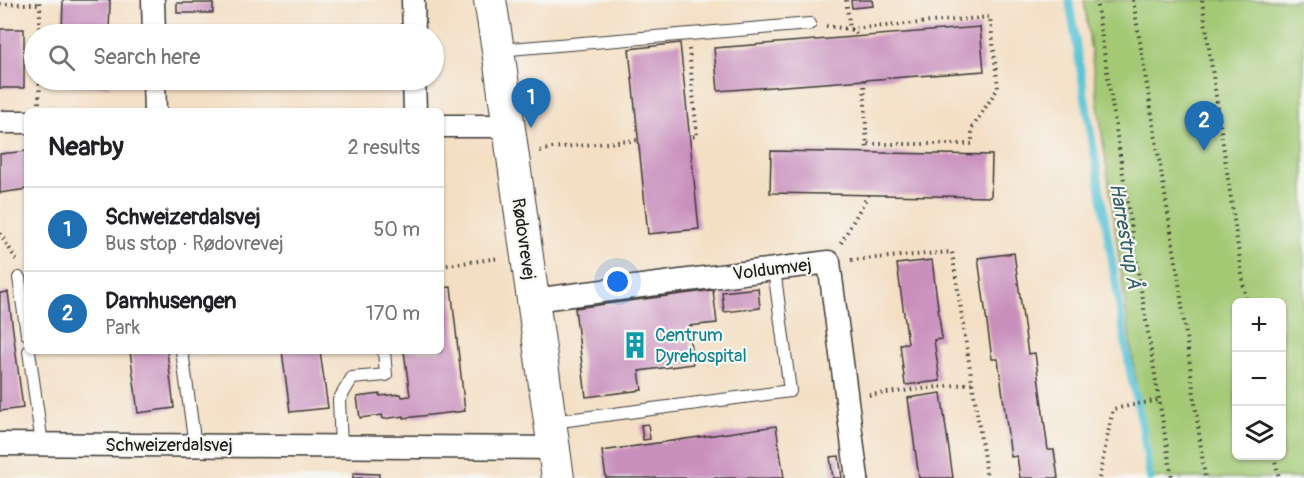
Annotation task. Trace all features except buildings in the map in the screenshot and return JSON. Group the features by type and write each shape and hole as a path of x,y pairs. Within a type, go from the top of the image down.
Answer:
{"street":[{"path":"153,0 154,24"},
{"path":"413,0 414,24"},
{"name":"Rødovrevej","path":"494,0 508,126 558,478"},
{"path":"154,90 154,108"},
{"path":"414,90 415,108"},
{"path":"0,122 24,122"},
{"path":"444,126 508,126"},
{"name":"Voldumvej","path":"533,300 830,262 857,478"},
{"name":"Schweizerdalsvej","path":"0,444 341,446 552,435"}],"lane":[{"path":"498,50 810,24"},
{"path":"552,435 790,391 774,269"},
{"path":"20,273 24,308"},
{"path":"29,354 42,444"},
{"path":"182,354 195,446"},
{"path":"341,446 339,400 352,378 386,375 384,354"}],"path":[{"path":"846,0 850,29 860,36"},
{"path":"1096,0 1172,478"},
{"path":"1133,0 1176,268 1205,478"},
{"path":"1202,0 1245,298"},
{"path":"0,4 40,2 40,24"},
{"path":"810,24 850,29 990,17 998,88 972,128 972,144 867,144"},
{"path":"687,34 697,136 689,137"},
{"path":"864,80 867,153"},
{"path":"39,108 40,90"},
{"path":"552,148 639,140"},
{"path":"830,262 868,195"},
{"path":"0,232 20,273"},
{"path":"830,262 952,252 987,478"},
{"path":"444,266 526,254"},
{"path":"847,397 973,383"},
{"path":"1099,478 1113,409 1159,400"},
{"path":"1275,460 1279,478"}],"green space":[{"path":"1084,0 1304,0 1304,478 1149,478"}],"waterway":[{"name":"Harrestrup Å","path":"1069,0 1131,377 1142,424 1150,478"}],"place":[{"name":"Schweizerdalsvej","path":"531,128"},
{"name":"Damhusengen","path":"1204,151"},
{"name":"Centrum Dyrehospital","path":"635,345"}]}
